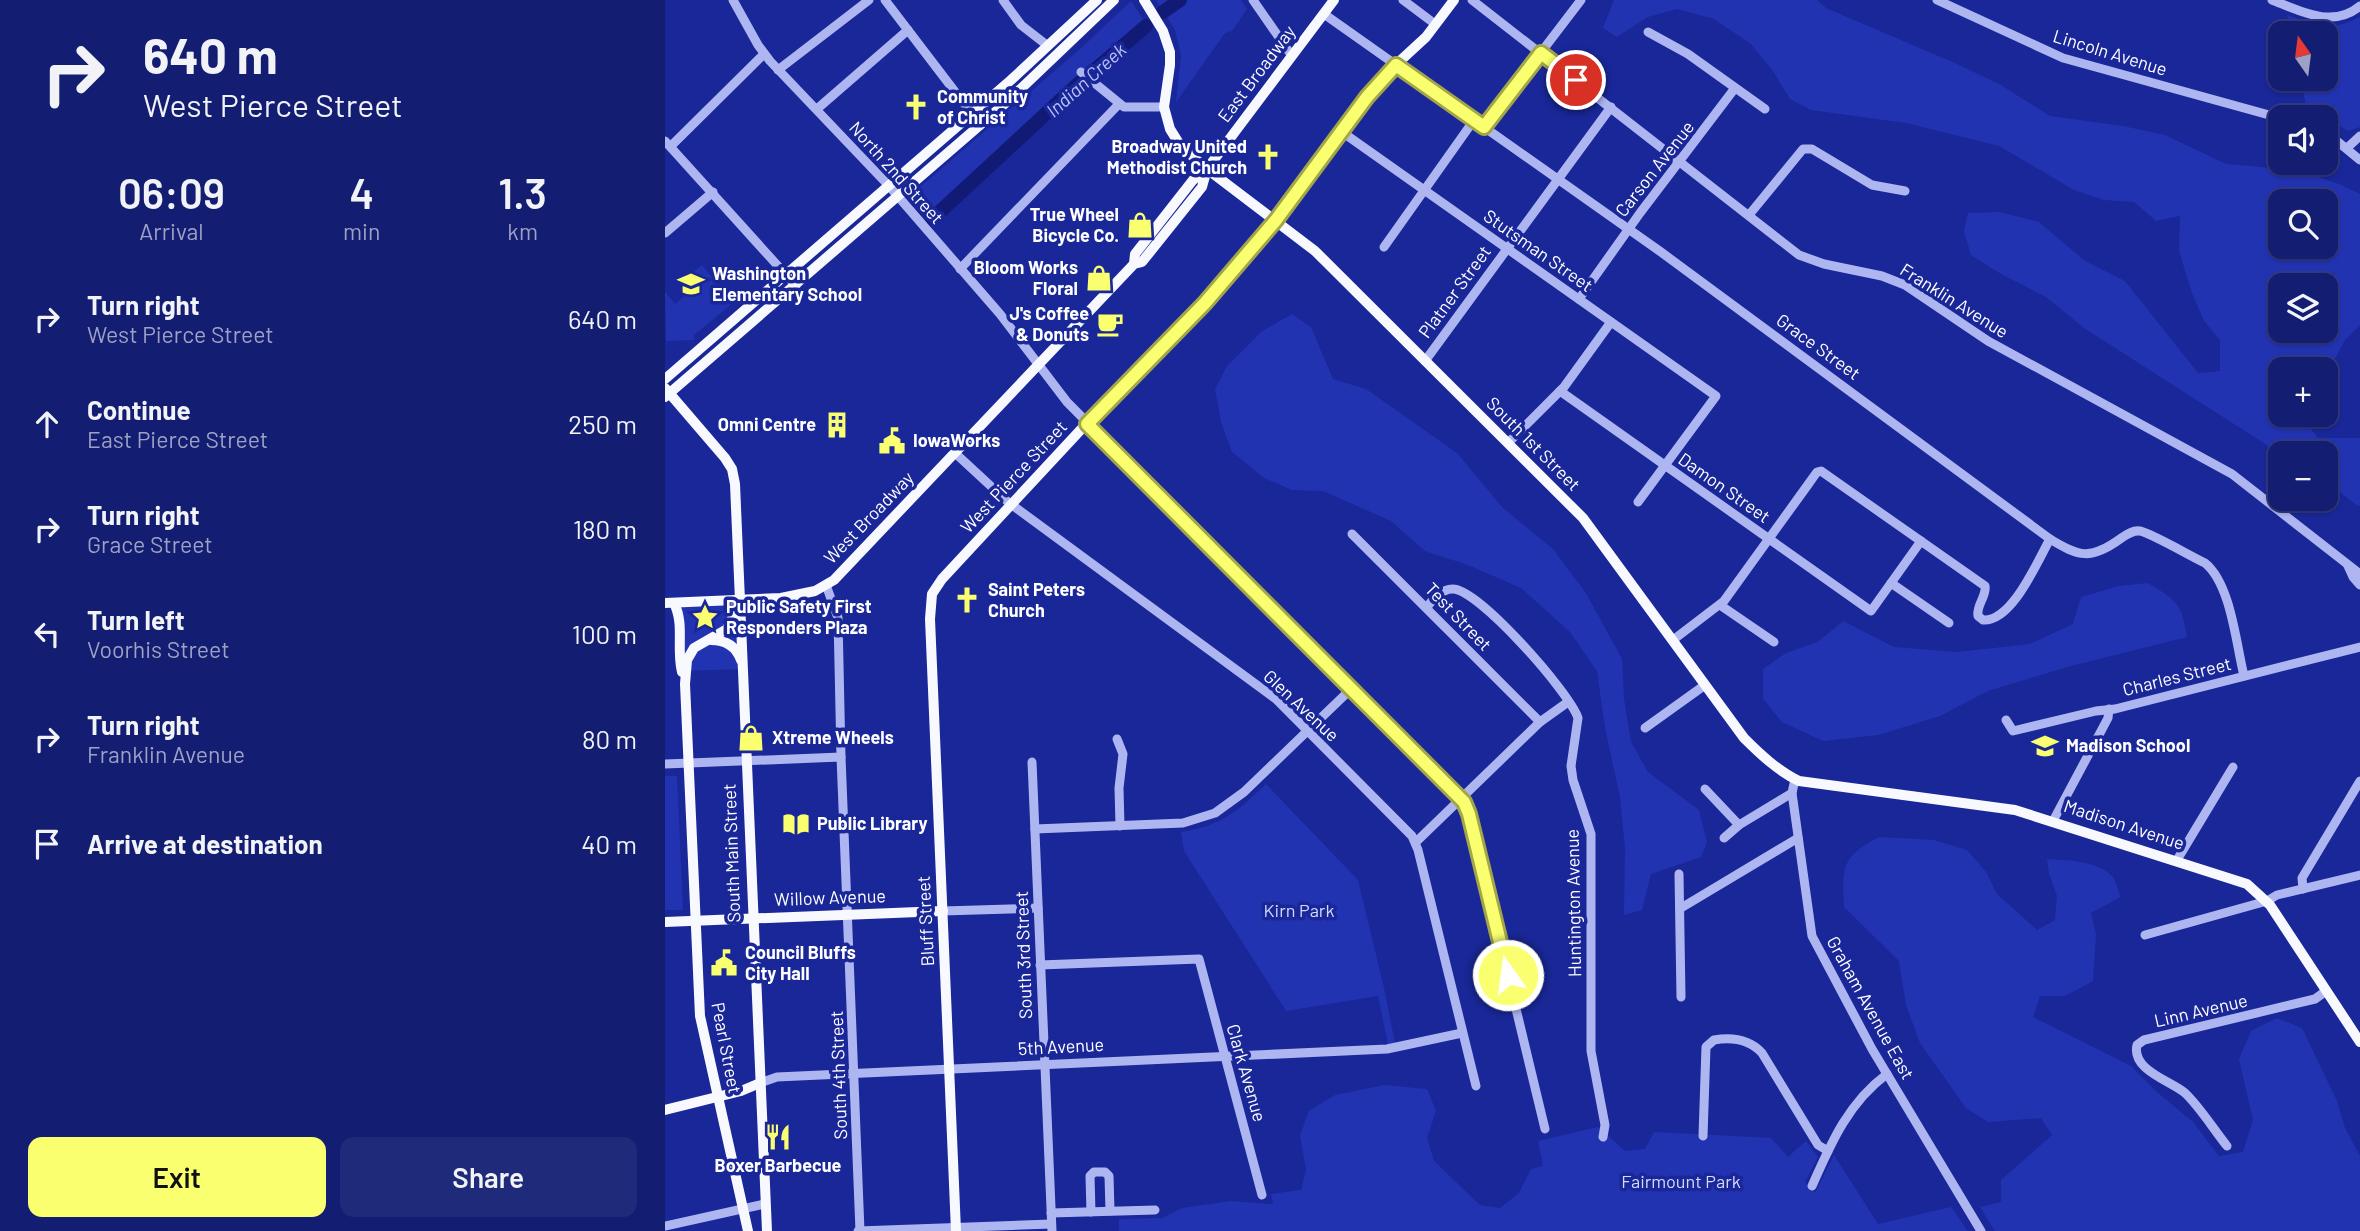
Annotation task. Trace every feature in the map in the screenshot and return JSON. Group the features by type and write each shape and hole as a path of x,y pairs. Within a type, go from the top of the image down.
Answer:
{"main road":[{"path":"665,379 972,114 1097,0"},
{"path":"666,393 796,286 1009,100 1114,0"},
{"path":"1144,0 1163,31 1170,52 1164,107"},
{"name":"East Broadway","path":"1207,169 1334,0"},
{"name":"West Pierce Street","path":"930,609 936,586 1087,424 1205,303 1276,220 1367,97 1396,65 1417,47 1454,0"},
{"name":"South 1st Street","path":"1164,107 1177,142 1207,169 1315,251 1583,518 1744,738 1785,774 1795,779"},
{"name":"West Broadway","path":"669,603 795,596 826,585 843,572 1134,264 1142,262 1202,187 1207,169"},
{"name":"South Main Street","path":"666,393 725,458 732,469 735,493 767,1231"},
{"name":"Pearl Street","path":"741,600 727,629 694,648 685,667 685,684 701,1022 748,1231"},
{"path":"669,603 681,620 680,654 685,684"},
{"name":"Bluff Street","path":"930,609 956,1229"},
{"path":"705,640 720,640 732,645 743,665"},
{"name":"Madison Avenue","path":"1795,779 1808,783 2015,810 2247,884 2267,901 2360,1042"},
{"path":"1792,793 1808,783"},
{"name":"Willow Avenue","path":"665,922 943,911"},
{"name":"5th Avenue","path":"665,1110 741,1091 759,1083"}],"street":[{"name":"North 2nd Street","path":"733,0 764,54 889,186 1007,323 1051,383 1087,424 1461,798"},
{"path":"778,70 870,0"},
{"path":"885,0 972,114"},
{"path":"1003,0 1021,26 1048,47"},
{"path":"1253,0 1292,56"},
{"path":"1403,0 1435,24"},
{"name":"Franklin Avenue","path":"1472,0 1810,260 1882,276 1905,285 2000,348 2232,474 2360,574"},
{"path":"1484,127 1581,0"},
{"name":"Lincoln Avenue","path":"1937,0 2063,58 2268,115"},
{"path":"2271,0 2328,18 2342,17 2360,6"},
{"name":"Grace Street","path":"1324,14 1629,229 2050,539 2076,554 2091,554 2104,550 2129,533 2142,531 2205,563 2222,585 2244,676"},
{"path":"817,109 908,30"},
{"path":"1649,32 1688,54 1765,109"},
{"path":"764,54 668,144 796,286"},
{"path":"1084,76 1119,104 1132,108 1164,107"},
{"name":"Carson Avenue","path":"1579,299 1735,88"},
{"path":"960,269 1119,104"},
{"name":"Platner Street","path":"1425,361 1556,178 1611,107"},
{"path":"1384,247 1473,120"},
{"name":"Stutsman Street","path":"1342,132 1716,397 1665,465"},
{"path":"2347,148 2360,136"},
{"path":"2338,141 2360,160"},
{"path":"1749,215 1799,151 1812,149 1872,186 1905,191"},
{"path":"667,228 713,192"},
{"path":"1508,443 1560,391 1611,322"},
{"name":"Damon Street","path":"1560,391 1871,611 1891,583"},
{"name":"Glen Avenue","path":"955,453 1012,505 1267,692 1407,831 1416,842 1476,1086"},
{"path":"1638,502 1665,465"},
{"path":"1673,640 1720,605 1817,472 1821,471 1985,586 1986,591 1978,616 1987,621 2000,616 2010,607 2050,539"},
{"name":"Test Street","path":"1352,534 1540,722"},
{"path":"1921,541 1891,583 1949,623"},
{"path":"2348,565 2360,585"},
{"name":"South 4th Street","path":"826,585 838,618 859,1231"},
{"name":"Huntington Avenue","path":"1427,607 1450,589 1463,592 1518,639 1539,662 1578,718 1571,757 1573,780 1591,834 1591,1051 1605,1125 1604,1137"},
{"path":"1720,605 1774,642"},
{"name":"Charles Street","path":"2006,720 2013,731 2360,647"},
{"path":"1645,728 1705,684"},
{"path":"1035,829 1183,823 1215,813 1244,792 1352,688"},
{"path":"1416,842 1540,722 1568,702"},
{"path":"2053,821 2108,718 2109,709"},
{"path":"1117,739 1123,754 1119,788 1120,826"},
{"path":"665,764 841,757"},
{"name":"South 3rd Street","path":"1032,762 1051,1228"},
{"path":"2177,860 2233,766"},
{"name":"Graham Avenue East","path":"1795,779 1792,793 1812,936 1887,1073 1981,1231"},
{"path":"2302,888 2302,878 2360,781"},
{"path":"1705,789 1739,825"},
{"path":"1724,838 1739,825 1792,793"},
{"path":"1461,798 1469,814 1545,1129"},
{"path":"1681,908 1798,838"},
{"path":"1679,874 1681,997"},
{"path":"2145,935 2267,901 2277,895 2302,888 2360,875"},
{"name":"Willow Avenue","path":"943,911 1038,908"},
{"name":"Clark Avenue","path":"1041,965 1199,959 1262,1195"},
{"name":"Linn Avenue","path":"2227,1146 2184,1093 2162,1080 2139,1060 2135,1054 2137,1045 2144,1040 2315,999 2326,991"},
{"name":"5th Avenue","path":"759,1083 777,1077 1387,1049 1462,1033"},
{"path":"1703,1136 1706,1046 1714,1040 1738,1040 1759,1049 1818,1144 1828,1151"},
{"path":"1812,1186 1836,1134 1860,1097 1887,1073"},
{"path":"1091,1212 1090,1176 1094,1172 1105,1172 1109,1176 1110,1212"},
{"path":"665,1226 765,1204"},
{"path":"1051,1213 1155,1210"},
{"path":"859,1231 1051,1228"}],"green space":[{"path":"1156,0 1241,0 1247,9 1232,31 1225,33 1176,102 1181,55 1175,30"},
{"path":"1614,0 1817,0 1826,8 2001,85 2050,116 2165,135 2226,164 2268,168 2268,175 2313,175 2360,194 2360,325 2345,340 2336,357 2268,357 2268,427 2309,427 2318,438 2360,438 2360,506 2338,490 2338,441 2268,441 2268,446 2084,328 2046,297 1971,255 1964,231 1968,213 2000,212 2039,222 2085,261 2125,281 2198,373 2220,371 2220,340 2204,321 2179,251 2180,216 2156,221 2134,202 2104,200 2074,190 1999,146 1906,123 1811,110 1790,99 1773,71 1751,44 1714,19 1677,9 1648,17 1617,37 1603,28"},
{"path":"1131,1 1149,28 1090,71 937,220 912,194 1079,50"},
{"path":"2287,15 2304,21 2288,21"},
{"path":"2360,17 2360,127 2349,131 2338,125 2338,105 2306,105 2303,91 2338,91 2338,25"},
{"path":"702,265 733,303 694,335 694,340 666,341 665,292 675,304 698,285 690,275"},
{"path":"1292,314 1311,327 1333,379 1366,389 1457,453 1503,508 1552,548 1586,593 1622,659 1624,699 1631,742 1648,772 1699,810 1707,842 1701,857 1651,874 1642,910 1624,915 1625,848 1620,797 1605,728 1597,671 1570,632 1521,588 1468,565 1425,551 1391,521 1323,491 1292,490 1264,478 1232,452 1221,422 1215,389 1227,366 1261,332"},
{"path":"2148,583 2172,599 2180,609 2187,637 2067,667 1988,691 1940,716 1878,735 1823,741 1782,722 1763,699 1763,669 1786,653 1818,642 1843,621 1894,647 1957,652 2030,644 2073,624 2081,597 2119,586"},
{"path":"741,600 743,669 682,671 674,603"},
{"path":"665,776 677,776 683,910 665,910"},
{"name":"Kirn Park","path":"1266,784 1358,880 1396,1048 1389,1049 1378,996 1286,1011 1184,851 1181,832 1218,822"},
{"path":"1879,837 1934,840 1967,850 1986,872 1997,894 2037,930 2055,920 2057,896 2047,859 2090,864 2112,876 2121,897 2091,913 2096,934 2093,981 2065,996 2040,996 2033,1017 2131,1066 2193,1122 2219,1156 2243,1152 2253,1120 2239,1059 2251,1031 2277,1018 2302,1028 2337,1101 2345,1128 2360,1156 2360,1231 1995,1231 1980,1207 2001,1202 2001,1180 2052,1135 2041,1118 1988,1122 1966,1108 1920,1043 1906,1005 1899,961 1844,907 1843,882 1847,864 1857,851"},
{"name":"Fairmount Park","path":"1384,1085 1427,1089 1436,1111 1427,1138 1434,1161 1480,1205 1500,1208 1519,1193 1531,1169 1543,1166 1538,1141 1598,1127 1625,1151 1645,1149 1654,1132 1771,1138 1788,1157 1806,1141 1818,1157 1805,1182 1815,1193 1834,1155 1878,1224 1951,1207 1968,1231 1119,1231 1119,1219 1162,1218 1182,1208 1231,1201 1273,1204 1271,1194 1301,1190 1306,1170 1300,1135 1309,1111 1335,1095"}],"waterway":[{"name":"Indian Creek","path":"1163,12 1180,0"},
{"name":"Indian Creek","path":"932,219 1078,84 1146,26"}],"place":[{"name":"Community of Christ","path":"916,107"},
{"name":"Broadway United Methodist Church","path":"1268,157"},
{"name":"True Wheel Bicycle Co.","path":"1140,225"},
{"name":"Bloom Works Floral","path":"1099,278"},
{"name":"Washington Elementary School","path":"691,284"},
{"name":"J's Coffee & Donuts","path":"1110,324"},
{"name":"Omni Centre","path":"837,425"},
{"name":"IowaWorks","path":"892,441"},
{"name":"Saint Peters Church","path":"967,600"},
{"name":"Public Safety First Responders Plaza","path":"705,617"},
{"name":"Xtreme Wheels","path":"751,738"},
{"name":"Madison School","path":"2045,746"},
{"name":"Public Library","path":"796,824"},
{"name":"Council Bluffs City Hall","path":"724,963"},
{"name":"Boxer Barbecue","path":"778,1137"}],"route":[{"path":"1508,975 1464,802 1087,424 1205,303 1276,220 1367,97 1396,65 1484,127 1541,53 1576,80"}]}
